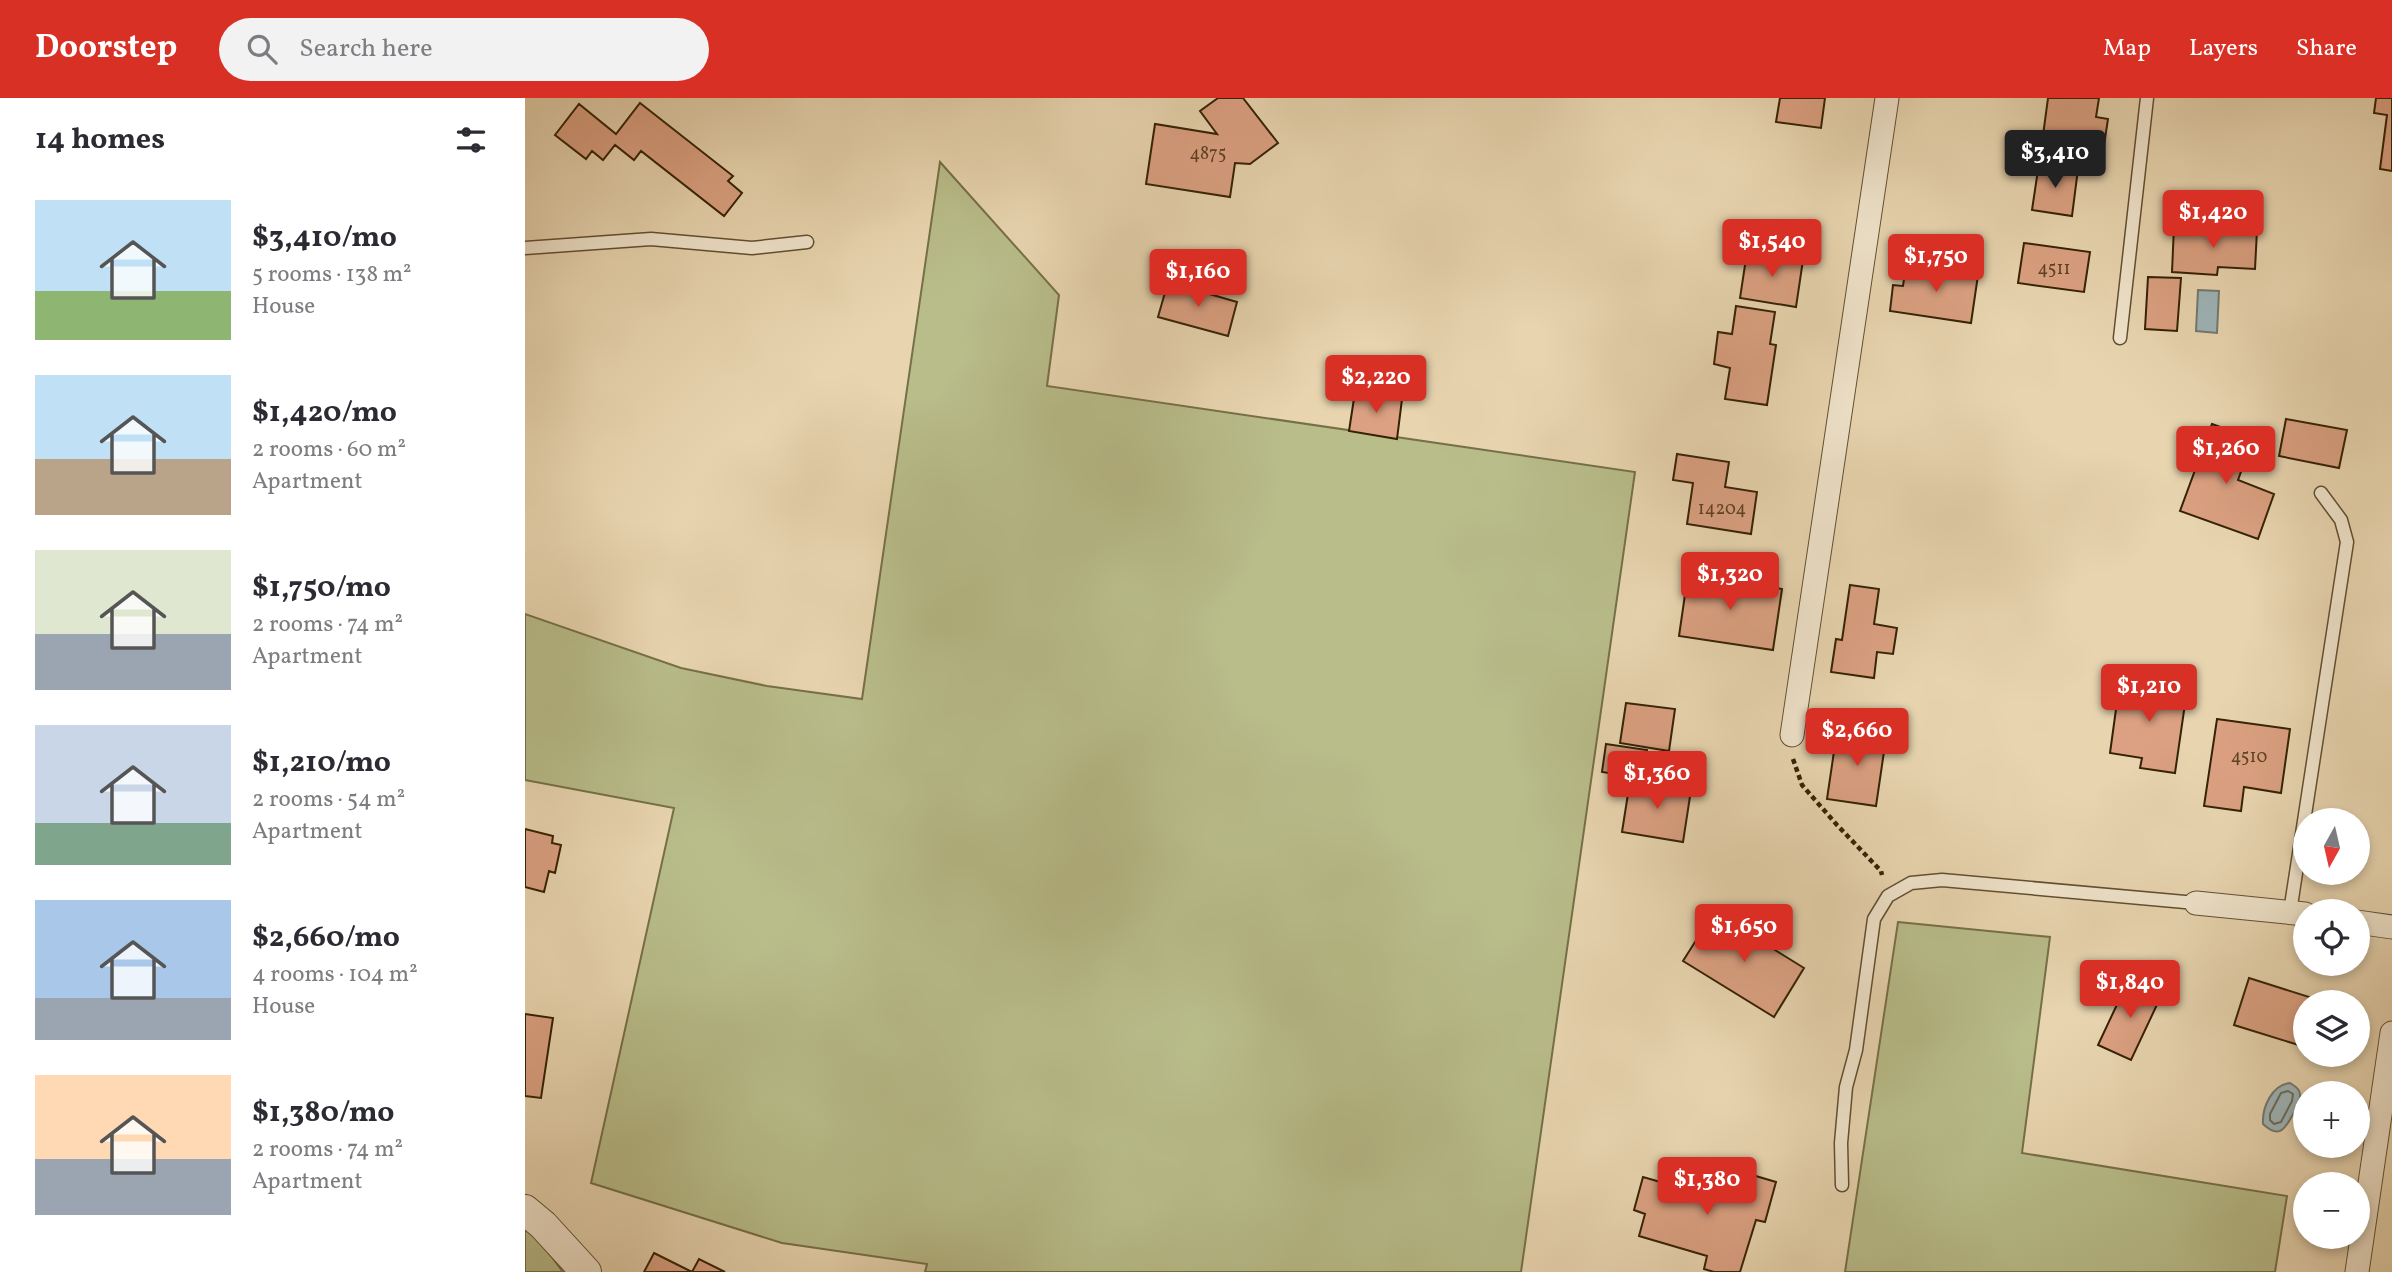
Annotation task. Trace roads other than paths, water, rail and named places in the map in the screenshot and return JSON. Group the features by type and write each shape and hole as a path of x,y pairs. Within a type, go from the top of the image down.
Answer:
{"street":[{"path":"1792,735 1887,98"},
{"path":"2196,903 2293,913"},
{"path":"2370,924 2392,927"},
{"path":"2357,1272 2392,1033"},
{"path":"525,1210 543,1224 586,1272"}],"lane":[{"path":"2120,338 2147,98"},
{"path":"525,248 651,239 752,248 807,242"},
{"path":"2300,899 2347,542 2341,520 2321,493"},
{"path":"1842,1185 1841,1143 1846,1087 1856,1050 1874,919 1888,896 1911,883 1942,880 2196,903"}],"water":[{"path":"2198,290 2219,291 2217,333 2196,331"},
{"path":"2290,1083 2293,1085 2293,1114 2283,1129 2277,1132 2263,1124 2264,1111 2273,1092"}]}
